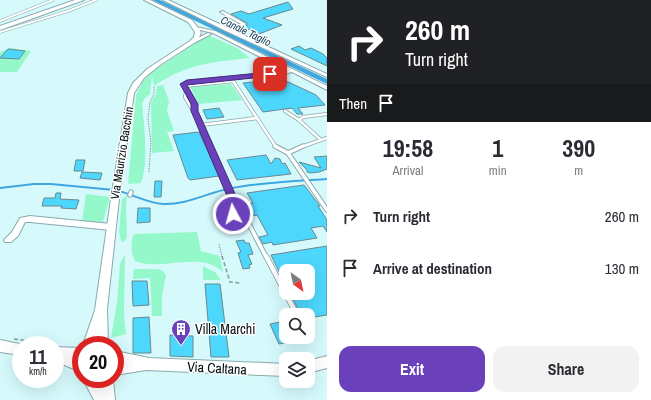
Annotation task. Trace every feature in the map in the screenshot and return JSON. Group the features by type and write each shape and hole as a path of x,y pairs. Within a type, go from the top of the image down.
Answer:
{"highway":[{"path":"0,24 71,0"},
{"path":"0,28 81,0"}],"main road":[{"path":"146,0 187,19 197,30"},
{"name":"Via Maurizio Bacchin","path":"102,336 101,309 111,227 130,101 134,86 145,74 192,42 196,38 197,30"},
{"name":"Via Maurizio Bacchin","path":"92,336 101,309"},
{"path":"0,346 12,348"},
{"name":"Via Caltana","path":"124,359 149,364 279,370"},
{"path":"315,365 327,362"},
{"name":"Via Caltana","path":"124,368 149,364"},
{"path":"95,388 101,400"},
{"path":"107,388 108,400"}],"street":[{"path":"165,0 327,76"},
{"path":"217,33 244,24 222,12"},
{"path":"197,30 217,33 327,88"},
{"path":"192,42 209,32"},
{"path":"185,84 292,71"},
{"path":"8,240 15,234 23,220 30,219 111,227"}],"lane":[{"path":"0,20 53,0"},
{"path":"0,32 68,12 96,0"},
{"path":"293,308 248,222 236,223 229,204 231,196 230,193 201,125 185,97 185,84 233,81 276,148 288,154 327,210"},
{"path":"186,91 191,96 195,104 194,111"},
{"path":"286,111 299,120 320,139"},
{"path":"299,120 303,117 327,114"},
{"path":"201,125 257,118"},
{"path":"288,154 320,139 327,138"}],"path":[{"path":"149,172 151,142 148,119 150,102 154,94 154,86"},
{"path":"219,244 230,282 240,283"}],"green space":[{"path":"208,35 237,48 250,58 200,65 177,73 154,86 152,75 150,94 142,103 145,133 145,165 143,175 141,183 128,184 136,95 143,81 155,70"},
{"path":"10,48 31,51 17,72 0,72 0,52"},
{"path":"231,84 242,100 199,104 190,87"},
{"path":"163,85 169,101 167,111 174,131 167,132 174,151 152,153 151,102 156,94 157,86"},
{"path":"86,194 110,197 103,222 82,221"},
{"path":"127,195 127,237 124,242 121,241 119,232 122,199"},
{"path":"197,232 201,251 220,256 223,272 214,266 203,263 145,264 135,261 132,248 134,234"},
{"path":"125,254 124,315 126,334 111,336 117,302 120,264"},
{"path":"203,266 215,272 221,280 203,280"},
{"path":"134,269 159,269 164,272 166,276 162,296 162,316 152,316 150,278 133,279"}],"water":[{"path":"152,0 160,0 327,79 327,84"}],"building":[{"path":"288,2 293,9 263,18 282,25 259,34 242,27 247,25 247,23 231,14 241,11 249,14"},
{"path":"299,46 305,50 311,48 323,54 327,58 327,66 291,49"},
{"path":"8,49 25,51 19,59 0,58"},
{"path":"282,79 316,95 325,105 298,108 303,114 297,114 292,108 263,112 243,83"},
{"path":"219,108 224,117 207,119 203,110"},
{"path":"199,132 219,176 190,180 173,135"},
{"path":"266,155 271,164 275,158 280,159 282,164 285,163 291,174 237,180 227,160"},
{"path":"327,156 327,169 319,172 307,172 307,170 299,162 321,168 314,157"},
{"path":"76,160 85,160 83,171 74,171"},
{"path":"82,172 102,173 100,180 80,178"},
{"path":"155,181 162,181 161,197 154,197"},
{"path":"304,185 320,206 318,206 327,220 327,232 323,226 311,228 317,238 273,245 272,242 263,244 259,237 268,235 257,215 244,217 239,205 253,203 247,193"},
{"path":"56,193 61,193 60,199 79,200 76,209 61,208 62,206 42,206 44,198 55,198"},
{"path":"138,208 150,208 150,222 137,223"},
{"path":"244,240 245,243 249,243 253,254 248,255 252,264 249,265 250,268 243,269 238,253 241,252 236,241"},
{"path":"327,246 327,315 315,317 315,308 298,308 294,300 315,300 315,264 279,264 279,272 271,255"},
{"path":"132,281 147,281 149,305 133,306"},
{"path":"205,284 220,284 229,357 211,357"},
{"path":"149,317 151,353 133,353 133,318"},
{"path":"279,322 279,344 270,324"},
{"name":"Villa Marchi","path":"170,335 193,336 193,357 170,356"}],"waterway":[{"path":"119,191 152,202 172,204 223,190 255,184 327,179"},
{"path":"0,188 34,184 51,184 114,190"}],"place":[{"name":"Villa Marchi","path":"181,346"}],"route":[{"path":"233,214 229,204 231,196 194,111 195,104 183,84 184,82 270,74"}],"water label":[{"name":"Canale Taglio","path":"246,31"}]}
